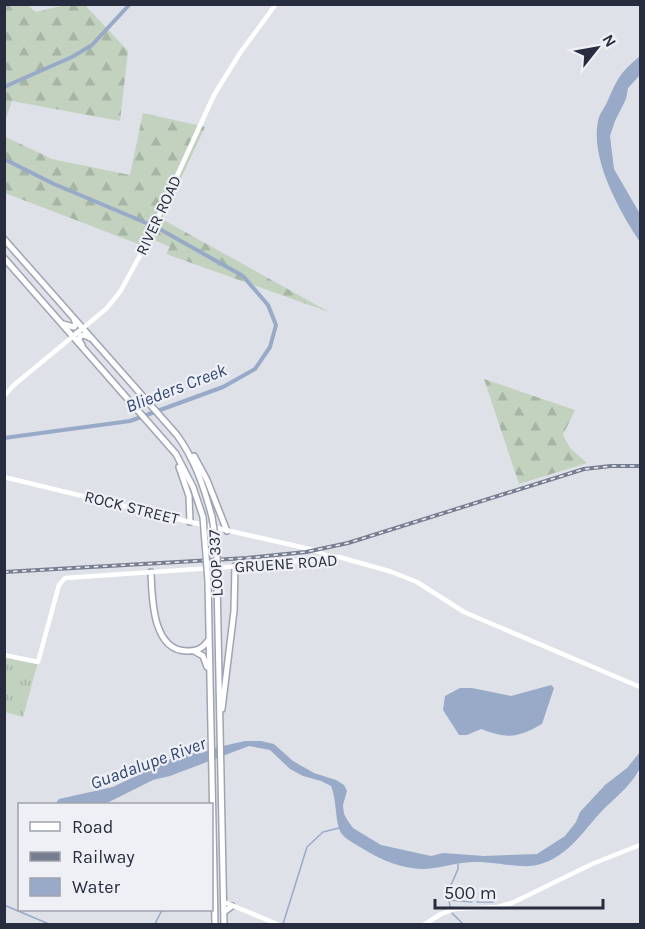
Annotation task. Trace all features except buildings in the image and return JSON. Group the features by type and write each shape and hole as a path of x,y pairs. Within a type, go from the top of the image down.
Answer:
{"main road":[{"name":"LOOP 337","path":"4,239 166,422 190,455 204,487 217,549 224,924"},
{"name":"LOOP 337","path":"4,258 176,454 193,487 203,517 208,581 212,803"},
{"path":"59,322 74,327 76,324 72,315"},
{"path":"89,356 79,340 80,336 86,336 98,345"},
{"path":"166,422 181,436 199,464 227,531"},
{"path":"176,454 189,496 190,522"},
{"path":"221,723 234,611 235,566"},
{"path":"151,572 153,609 160,630 172,648 194,651 204,646 208,640"},
{"path":"194,651 203,656 209,674"},
{"path":"213,833 219,831 221,834 223,859"},
{"name":"LOOP 337","path":"213,863 215,924"},
{"path":"224,912 232,906"}],"street":[{"name":"RIVER ROAD","path":"4,396 110,304 123,288 143,250 214,94 240,53 276,4"},
{"name":"ROCK STREET","path":"4,477 314,550 328,556"},
{"name":"GRUENE ROAD","path":"4,655 38,662 59,585 63,579 69,577 285,563 328,556 388,571 417,582 464,612 640,687"},
{"path":"425,924 455,909 497,907 512,903 592,864 640,845"},
{"path":"224,902 277,924"}],"green space":[{"path":"5,4 27,5 36,12 65,5 85,5 128,51 120,121 12,101 5,121"},
{"path":"143,113 205,127 162,219 329,312 166,254 170,247 150,238 146,247 5,193 4,136 52,159 130,175"},
{"path":"484,379 575,410 563,435 570,448 587,463 519,484"},
{"path":"4,655 38,662 23,717 5,712"}],"water":[{"path":"640,56 640,75 628,88 626,99 610,136 614,169 640,214 640,242 615,199 608,182 598,148 597,132 599,117 618,80"},
{"path":"551,685 554,688 542,724 512,736 481,729 467,735 459,735 443,710 445,696 460,688 472,688 511,696"},
{"path":"245,741 274,744 293,761 314,773 344,785 347,791 343,805 344,814 353,828 381,845 431,856 443,853 484,856 537,854 565,836 576,822 580,812 605,785 627,768 640,752 641,764 629,784 569,848 549,861 531,866 474,862 415,869 389,862 353,843 342,834 338,825 331,786 290,769 270,750 249,746 170,776 153,780 107,803 56,803 59,799 113,787 183,753 202,753"}],"waterway":[{"name":"Blieders Creek","path":"4,87 72,57 92,45 130,4"},
{"name":"Blieders Creek","path":"4,159 54,184 151,225"},
{"name":"Blieders Creek","path":"4,438 130,421 223,387 255,369 270,347 276,325 268,305 243,276 156,227"},
{"path":"283,924 307,847 323,832 339,828"},
{"path":"450,907 448,892 458,869 458,862"},
{"path":"449,900 472,902"},
{"path":"477,902 493,902"},
{"path":"4,905 18,911"},
{"path":"18,911 49,924"},
{"path":"155,924 162,911"},
{"path":"452,913 463,924"}],"railway":[{"path":"4,572 247,558 306,552 348,543 584,469 640,466"}],"water label":[{"name":"Guadalupe River","path":"148,763"}]}
